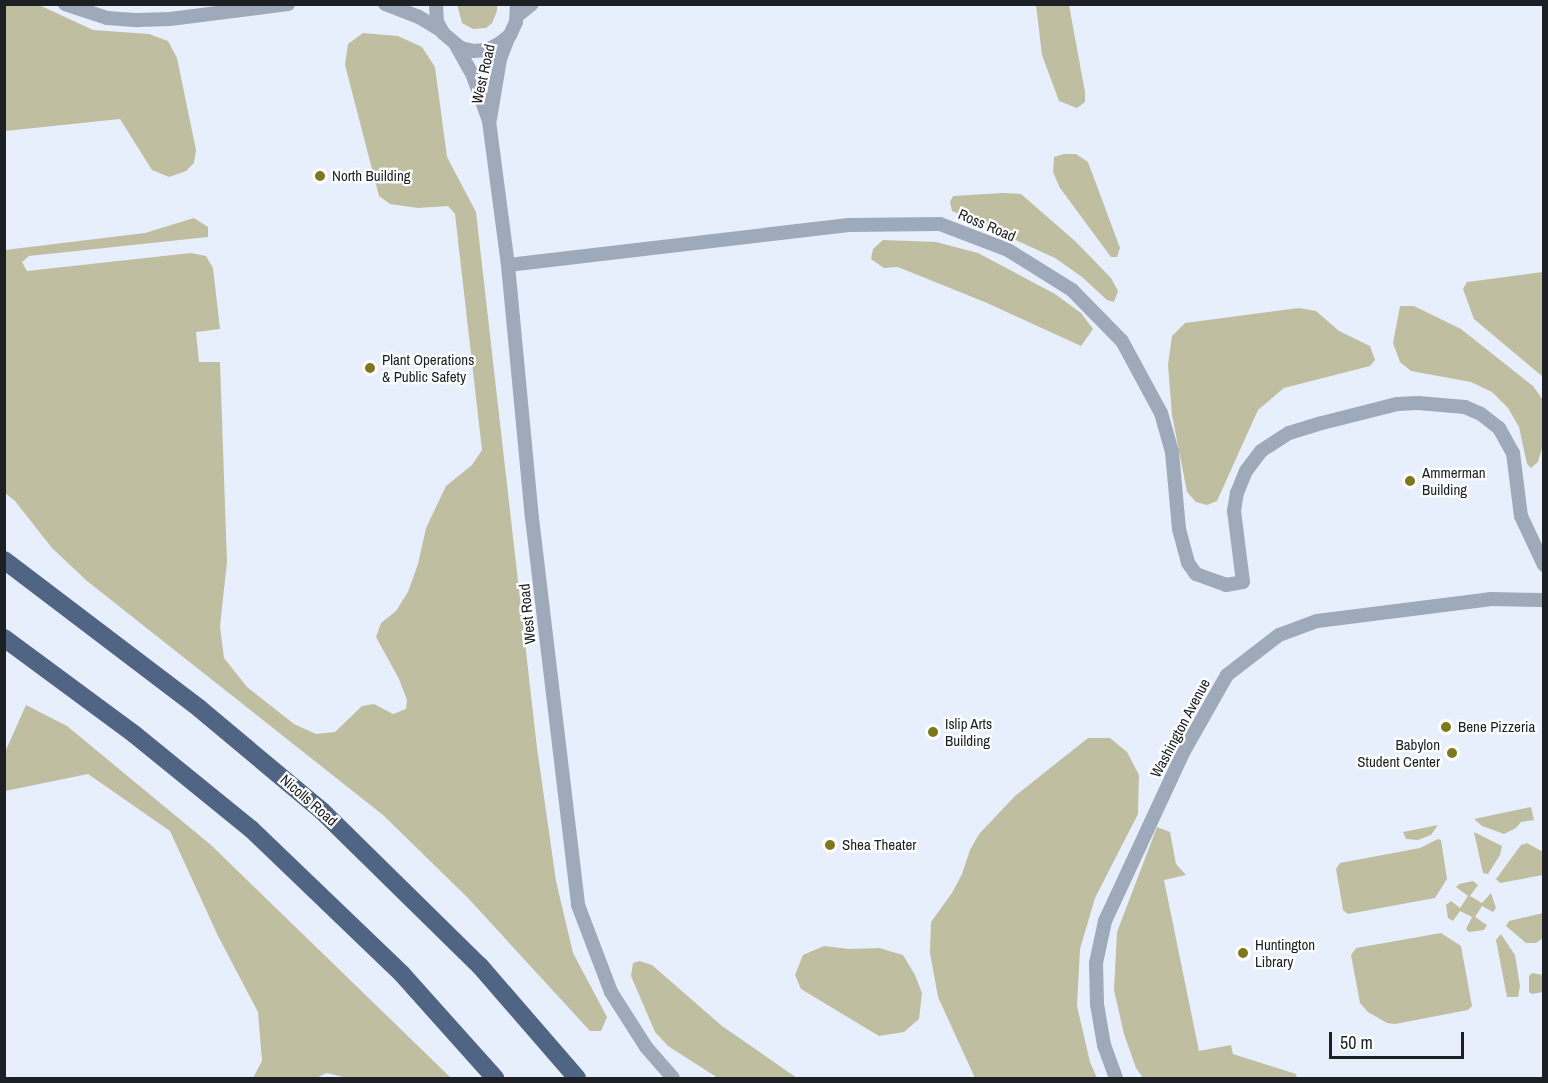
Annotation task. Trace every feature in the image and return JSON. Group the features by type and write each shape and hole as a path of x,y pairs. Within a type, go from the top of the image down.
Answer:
{"highway":[{"name":"Nicolls Road","path":"4,560 192,703 322,811 480,966 577,1078"},
{"path":"4,638 134,734 260,836 402,974 495,1078"},
{"path":"533,1027 588,1078"}],"street":[{"path":"65,4 107,18 170,20 288,4"},
{"name":"West Road","path":"385,4 419,17 442,31 456,45 473,76 489,121 508,265 532,518 578,905 610,992 646,1047 673,1078"},
{"path":"436,4 437,22 442,31"},
{"path":"517,10 532,4"},
{"name":"West Road","path":"489,121 500,59 517,10"},
{"path":"456,45 473,51 487,50 500,44 510,35"},
{"name":"Ross Road","path":"508,265 849,225 940,224 1008,250 1072,290 1122,341 1161,413 1172,452 1179,529 1188,563 1196,574 1227,585 1243,582 1234,511 1237,493 1246,471 1261,451 1289,433 1396,404 1418,402 1465,407 1481,414 1499,429 1513,453 1521,516 1544,565"},
{"name":"Washington Avenue","path":"1116,1078 1104,1045 1097,1004 1096,963 1105,921 1184,751 1227,675 1279,635 1317,621 1490,599 1544,600"}],"green space":[{"path":"457,4 497,5 497,11 492,23 486,28 473,29 462,23"},
{"path":"4,5 39,5 93,30 149,34 168,41 177,58 196,150 194,163 186,171 169,177 152,170 120,119 5,131"},
{"path":"1036,5 1069,5 1085,92 1085,102 1077,108 1059,101 1042,55"},
{"path":"363,33 398,36 422,47 435,67 447,157 476,212 537,748 556,881 573,953 607,1017 601,1031 590,1031 467,897 383,815 87,581 52,548 15,501 5,493 5,250 145,233 194,218 208,227 208,237 29,256 22,262 27,271 191,253 206,256 213,268 220,329 196,332 199,362 220,362 227,562 220,626 224,658 247,687 294,724 316,734 335,732 362,706 374,704 393,714 406,709 407,700 399,679 376,637 381,623 396,611 408,592 418,564 426,528 446,486 472,465 482,450 455,214 448,206 418,208 390,204 379,196 345,65 348,44"},
{"path":"1076,154 1088,162 1120,248 1117,257 1111,257 1060,188 1053,172 1054,157"},
{"path":"1021,194 1075,241 1111,278 1118,291 1114,302 1107,300 1082,277 1055,258 952,211 950,202 953,196"},
{"path":"883,240 936,242 978,253 1055,294 1081,313 1093,329 1081,346 987,303 898,267 884,268 871,259 873,249"},
{"path":"1544,272 1543,377 1474,319 1463,289 1467,282"},
{"path":"1400,306 1414,306 1461,329 1533,386 1543,400 1544,441 1538,462 1531,468 1527,464 1519,427 1508,408 1492,392 1471,382 1411,371 1400,362 1393,343"},
{"path":"1299,308 1316,311 1339,331 1370,346 1375,360 1370,366 1284,388 1258,410 1217,501 1207,505 1196,502 1187,492 1172,415 1168,365 1172,336 1185,323"},
{"path":"26,705 67,726 211,845 451,1078 347,1078 327,1073 316,1078 253,1078 262,1061 258,1012 218,936 170,831 88,774 5,791 5,752"},
{"path":"1088,738 1110,738 1127,752 1139,775 1138,814 1095,898 1080,949 1077,1006 1090,1062 1097,1078 975,1078 938,997 930,953 931,922 952,893 979,834 1015,796"},
{"path":"1531,807 1534,820 1521,822 1516,828 1504,834 1482,826 1474,819"},
{"path":"1438,825 1431,835 1418,840 1406,839 1403,832"},
{"path":"1157,827 1170,832 1176,864 1186,875 1164,880 1199,1051 1231,1045 1233,1054 1296,1074 1297,1078 1143,1078 1136,1068 1124,1034 1114,990 1117,932"},
{"path":"1474,832 1502,846 1500,855 1488,874 1483,873"},
{"path":"1438,839 1441,840 1447,879 1435,898 1348,914 1343,910 1336,869 1340,863 1420,848"},
{"path":"1527,843 1543,852 1543,875 1500,883 1496,879 1521,845"},
{"path":"1473,881 1478,885 1470,896 1482,903 1491,893 1496,908 1493,912 1482,906 1475,917 1487,925 1484,930 1469,932 1466,929 1472,917 1460,911 1453,921 1448,918 1446,905 1451,901 1460,908 1468,896 1456,887 1459,884"},
{"path":"1543,913 1543,938 1536,943 1526,943 1506,926 1509,921"},
{"path":"1441,933 1461,946 1472,1006 1468,1010 1395,1024 1387,1023 1368,1012 1360,1003 1351,955 1356,948"},
{"path":"1501,934 1515,955 1520,986 1518,997 1507,997 1496,940"},
{"path":"824,946 849,949 879,948 903,955 922,993 919,1019 904,1032 879,1036 801,989 795,975 803,955"},
{"path":"640,961 652,965 722,1026 797,1078 718,1078 668,1046 655,1032 631,976 633,963"},
{"path":"1532,973 1543,975 1543,992 1532,994 1529,992 1529,976"}],"place":[{"name":"North Building","path":"320,176"},
{"name":"Plant Operations & Public Safety","path":"370,368"},
{"name":"Ammerman Building","path":"1410,481"},
{"name":"Bene Pizzeria","path":"1446,727"},
{"name":"Islip Arts Building","path":"933,732"},
{"name":"Babylon Student Center","path":"1452,753"},
{"name":"Shea Theater","path":"830,845"},
{"name":"Huntington Library","path":"1243,953"}]}
